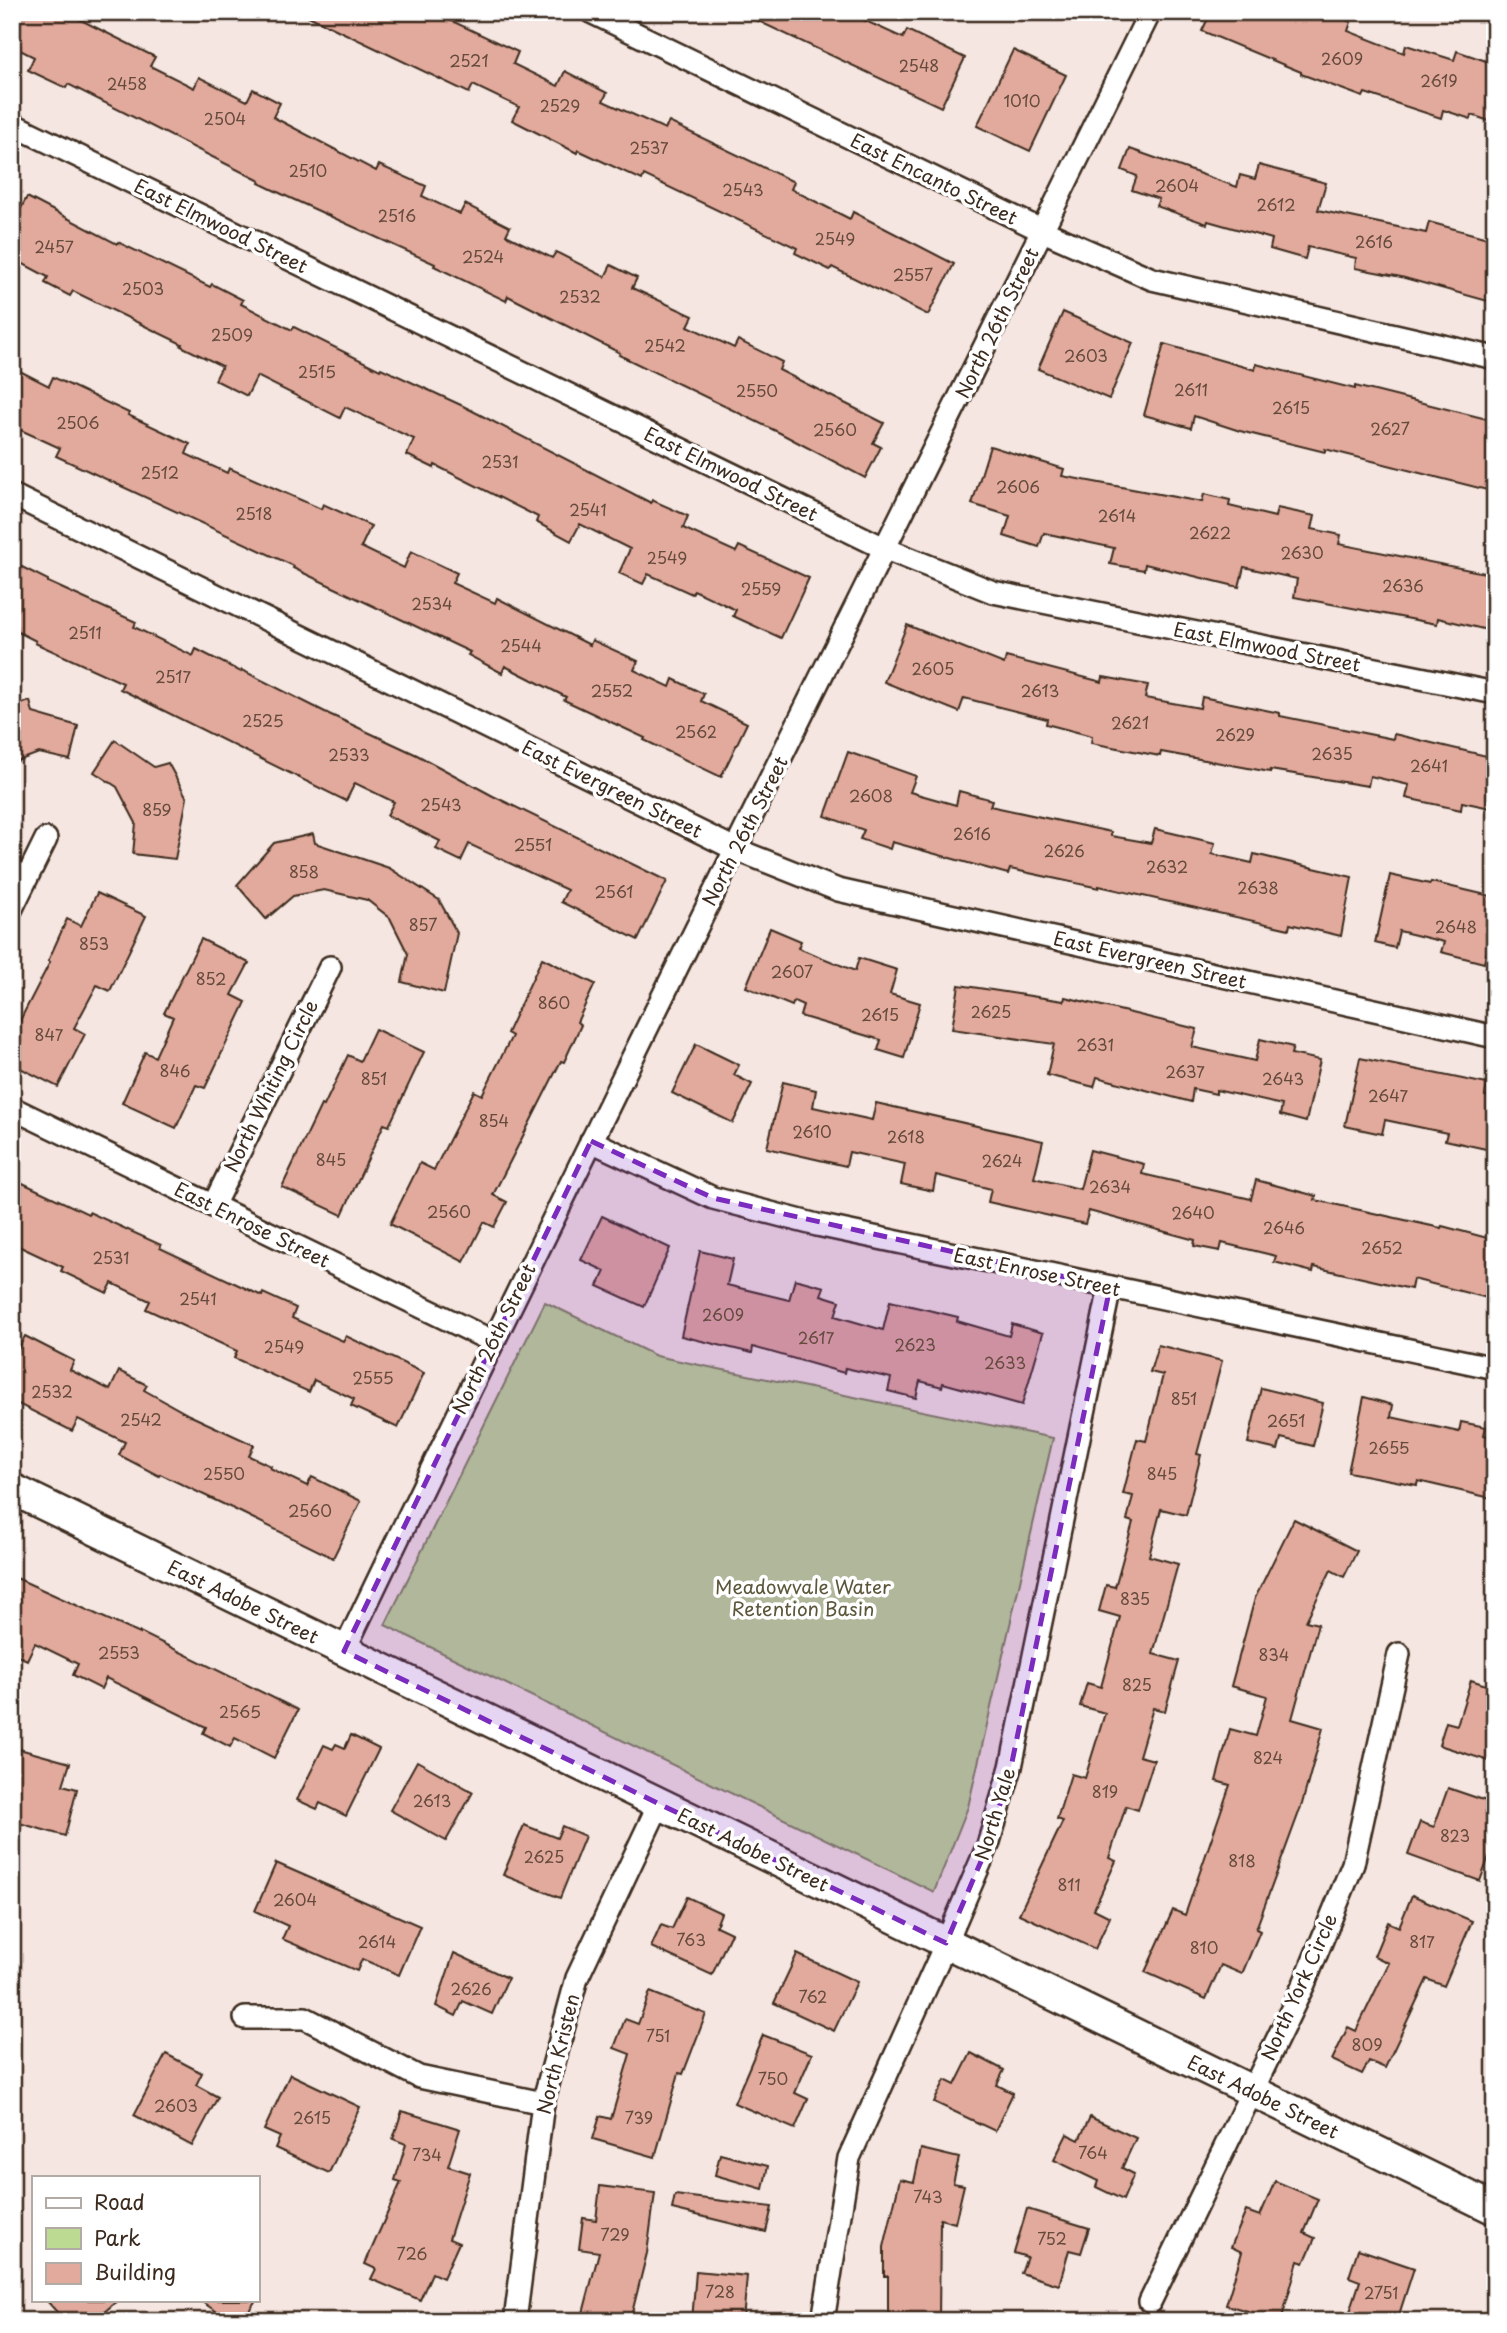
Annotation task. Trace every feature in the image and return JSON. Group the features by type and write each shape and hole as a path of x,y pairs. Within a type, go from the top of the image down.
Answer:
{"street":[{"name":"East Encanto Street","path":"591,12 1043,231 1152,279 1495,358"},
{"name":"North 26th Street","path":"344,1651 492,1341 886,550 1150,12"},
{"name":"East Elmwood Street","path":"12,124 886,550 993,592 1495,693"},
{"name":"East Evergreen Street","path":"12,495 735,849 838,890 1495,1037"},
{"path":"12,908 46,839"},
{"name":"North Whiting Circle","path":"213,1206 330,967"},
{"name":"East Enrose Street","path":"12,1108 492,1341"},
{"name":"East Enrose Street","path":"591,1141 713,1198 817,1225 1495,1368"},
{"name":"North Yale","path":"823,2321 849,2158 988,1845 1011,1767 1110,1287"},
{"name":"East Adobe Street","path":"12,1489 1495,2210"},
{"name":"North York Circle","path":"1150,2302 1304,1984 1353,1864 1399,1654"},
{"name":"North Kristen","path":"515,2321 543,2103 577,1978 659,1804"},
{"path":"244,2018 304,2018 419,2077 543,2103"}],"highlighted area":[{"path":"591,1141 713,1198 1110,1287 1011,1767 988,1845 946,1943 344,1651"}],"green space":[{"name":"Meadowvale Water Retention Basin","path":"545,1302 656,1356 1053,1438 968,1807 934,1892 385,1625"}],"building":[{"path":"12,12 65,12 155,57 150,66 194,88 199,77 247,101 253,89 280,103 273,117 376,171 379,165 426,186 422,196 460,214 465,204 510,227 506,235 552,258 556,252 605,277 611,265 637,278 632,288 693,316 688,326 734,348 738,340 782,362 779,370 884,423 873,443 881,447 865,478 780,433 619,355 620,353 508,296 506,301 434,266 435,264 259,183 260,181 68,84 66,88 28,70 34,57 12,46"},
{"path":"300,12 433,12 518,52 513,64 558,86 565,71 607,93 603,101 665,129 669,122 794,182 791,189 850,219 853,212 954,264 928,315 832,267 830,270 795,253 797,248 644,175 642,180 578,150 577,153 512,120 519,107 473,85 469,93"},
{"path":"739,12 846,12 903,38 907,30 965,58 941,107"},
{"path":"1211,12 1327,12 1351,22 1348,31 1404,53 1406,45 1454,60 1457,51 1495,64 1495,123 1472,115 1471,119 1443,110 1441,118 1365,93 1363,97 1301,74 1202,31"},
{"path":"1013,50 1066,75 1030,151 977,126"},
{"path":"1130,149 1237,187 1240,175 1255,179 1259,165 1326,183 1318,210 1426,233 1429,222 1495,240 1495,303 1401,277 1355,268 1356,258 1308,247 1305,259 1270,249 1272,239 1208,221 1207,224 1156,206 1159,199 1132,190 1137,176 1122,170"},
{"path":"27,197 117,244 118,242 210,287 212,284 243,300 241,304 292,330 294,327 380,370 381,368 463,406 651,503 652,500 688,516 683,528 736,552 739,546 809,578 781,638 733,616 736,610 694,590 692,594 648,574 643,584 619,573 630,549 580,524 571,541 536,522 538,517 435,465 434,468 407,455 414,439 345,407 340,418 257,376 247,396 215,380 222,366 73,291 70,296 45,283 48,277 12,258 12,225"},
{"path":"1063,312 1133,343 1109,399 1038,369"},
{"path":"1164,344 1255,370 1256,364 1495,421 1495,492 1325,449 1325,452 1240,431 1194,416 1191,428 1144,415"},
{"path":"12,367 49,386 53,377 129,413 128,415 190,444 186,454 227,473 229,468 321,509 323,504 371,526 361,547 404,568 411,551 457,573 452,583 495,603 497,598 590,645 592,640 638,661 634,670 670,687 673,679 704,694 701,701 747,723 721,777 564,700 566,697 505,666 502,673 468,655 470,652 293,568 294,566 56,456 60,448 12,426"},
{"path":"990,446 1064,469 1062,476 1202,502 1204,494 1230,500 1229,506 1275,517 1277,508 1315,516 1312,529 1341,535 1339,544 1495,575 1495,632 1438,618 1437,624 1294,597 1297,579 1244,567 1239,587 1145,564 1144,570 1110,564 1114,548 1044,533 1039,547 1004,536 1010,516 972,504"},
{"path":"12,562 48,582 136,622 134,627 193,656 196,649 241,672 242,670 667,881 638,940 561,902 567,890 469,844 461,861 436,849 440,841 387,815 394,802 355,783 346,801 120,689 123,683 35,643 36,641 12,629"},
{"path":"907,625 1004,664 1006,657 1102,682 1103,677 1148,685 1145,698 1200,708 1202,697 1393,739 1394,734 1495,758 1495,809 1462,802 1461,810 1406,798 1409,785 1370,776 1368,786 1161,752 1160,756 1091,743 1092,736 1046,724 1047,719 964,698 959,712 884,682"},
{"path":"30,701 33,713 78,726 70,760 39,753 12,763 12,707"},
{"path":"115,740 154,767 168,763 187,798 175,859 133,854 136,823 117,787 94,772"},
{"path":"848,752 916,776 910,792 956,805 959,791 992,800 990,806 1111,832 1111,836 1151,843 1155,829 1215,843 1212,854 1252,863 1254,854 1352,877 1341,936 1290,924 1289,929 1010,869 1008,874 892,842 890,849 860,839 864,830 825,816"},
{"path":"313,834 315,843 389,868 439,900 457,933 444,993 402,982 408,954 390,918 367,900 324,890 293,896 266,919 237,885 274,843"},
{"path":"1390,875 1495,897 1495,919 1484,963 1441,952 1444,942 1399,931 1395,948 1375,943"},
{"path":"97,893 146,916 110,991 97,985 74,1028 85,1034 58,1087 12,1064 12,1036 50,962 48,961 67,919 81,926"},
{"path":"770,928 801,941 798,948 855,971 859,958 897,970 890,994 920,1003 904,1058 878,1050 881,1040 800,1016 803,1005 794,1001 792,1006 746,987"},
{"path":"201,939 249,963 232,995 246,1002 205,1088 196,1085 176,1128 122,1103 145,1052 155,1057 173,1017 164,1013"},
{"path":"542,958 595,984 577,1022 581,1025 564,1062 561,1061 493,1195 507,1202 494,1227 484,1222 464,1262 390,1224 420,1163 434,1170 474,1091 482,1095 512,1036 507,1033"},
{"path":"959,985 1064,1001 1065,997 1197,1029 1192,1047 1255,1061 1260,1039 1293,1047 1291,1054 1320,1060 1306,1122 1280,1115 1282,1105 1216,1090 1216,1094 1193,1089 1191,1102 1097,1077 1094,1087 1047,1075 1054,1044 952,1029"},
{"path":"375,1029 424,1052 389,1126 384,1124 342,1215 282,1187 348,1055 360,1061"},
{"path":"696,1044 739,1065 734,1075 752,1084 733,1123 672,1093"},
{"path":"1360,1058 1487,1084 1485,1096 1495,1098 1495,1151 1445,1140 1447,1133 1385,1120 1382,1134 1345,1126"},
{"path":"783,1082 816,1090 813,1107 872,1120 876,1103 1043,1141 1034,1178 1080,1189 1090,1150 1144,1164 1142,1174 1251,1199 1256,1180 1316,1196 1315,1200 1441,1228 1442,1226 1495,1240 1495,1300 1413,1279 1411,1289 1314,1267 1313,1272 1274,1262 1276,1256 1222,1243 1220,1251 1194,1246 1195,1240 1089,1211 1085,1224 988,1202 991,1189 936,1175 933,1191 901,1184 905,1164 849,1152 846,1166 767,1148"},
{"path":"12,1178 161,1245 160,1248 262,1296 263,1293 296,1308 292,1318 343,1341 346,1336 424,1373 398,1428 351,1406 354,1399 314,1380 309,1392 234,1358 237,1351 146,1309 150,1301 112,1283 107,1293 61,1271 63,1267 12,1243"},
{"path":"602,1216 670,1248 644,1307 598,1286 605,1271 581,1260"},
{"path":"700,1251 733,1259 727,1285 789,1300 795,1279 824,1287 821,1295 840,1301 835,1316 883,1330 890,1301 958,1317 957,1321 1009,1336 1012,1324 1043,1333 1022,1405 943,1383 942,1387 920,1381 916,1398 888,1391 891,1378 845,1368 844,1373 753,1347 752,1353 681,1336"},
{"path":"25,1336 74,1361 70,1370 110,1390 119,1371 147,1385 144,1390 189,1415 254,1445 249,1456 271,1466 270,1468 307,1486 312,1477 361,1501 333,1558 119,1455 125,1442 78,1419 72,1431 12,1401 12,1361"},
{"path":"1158,1345 1222,1361 1197,1454 1201,1455 1186,1515 1161,1509 1149,1556 1178,1564 1153,1654 1179,1661 1165,1711 1153,1708 1139,1756 1154,1760 1138,1810 1126,1806 1109,1858 1116,1861 1094,1909 1110,1917 1095,1949 1019,1914 1063,1821 1057,1819 1071,1774 1085,1778 1105,1713 1080,1706 1087,1683 1101,1687 1120,1617 1099,1611 1106,1585 1115,1587 1133,1522 1127,1520 1133,1496 1123,1494 1137,1439 1146,1441 1163,1375 1150,1372"},
{"path":"1261,1388 1323,1403 1313,1446 1281,1438 1278,1450 1248,1443"},
{"path":"1364,1397 1393,1405 1391,1417 1459,1432 1461,1422 1486,1427 1484,1435 1495,1438 1495,1499 1418,1481 1417,1485 1348,1472"},
{"path":"1294,1519 1357,1551 1344,1577 1331,1570 1306,1621 1318,1624 1292,1719 1323,1728 1302,1804 1256,1929 1260,1931 1242,1974 1221,1965 1206,1999 1145,1972 1173,1910 1185,1915 1230,1785 1216,1781 1230,1729 1256,1736 1267,1696 1231,1686 1255,1598"},
{"path":"12,1576 140,1632 298,1710 274,1758 235,1738 230,1747 203,1733 206,1727 106,1678 101,1689 73,1675 78,1664 35,1643 27,1660 12,1653"},
{"path":"1471,1680 1495,1688 1495,1763 1439,1745 1446,1722 1457,1725"},
{"path":"351,1735 379,1749 346,1816 320,1803 317,1809 297,1800 324,1745 333,1749 336,1744 345,1748"},
{"path":"12,1747 70,1763 63,1785 77,1789 65,1836 12,1821"},
{"path":"417,1761 473,1792 446,1841 390,1810"},
{"path":"1448,1788 1495,1804 1487,1830 1495,1833 1495,1840 1480,1881 1408,1855 1420,1822 1434,1827"},
{"path":"524,1825 557,1838 562,1826 585,1836 560,1898 503,1875"},
{"path":"276,1863 420,1926 399,1975 362,1959 357,1971 282,1939 288,1926 255,1911"},
{"path":"1412,1895 1472,1921 1444,1986 1427,1979 1385,2068 1369,2061 1362,2074 1332,2060 1348,2027 1356,2031 1389,1963 1374,1956 1388,1922 1399,1927"},
{"path":"687,1897 721,1913 716,1926 731,1933 712,1975 651,1947 661,1925 672,1929"},
{"path":"454,1953 508,1978 492,2014 463,2001 456,2016 436,2006"},
{"path":"797,1954 857,1982 834,2031 774,2003"},
{"path":"650,1992 706,2014 683,2074 679,2073 655,2157 593,2139 600,2116 611,2119 630,2054 614,2048 625,2019 638,2024"},
{"path":"763,2035 812,2054 795,2093 808,2099 795,2129 734,2103"},
{"path":"971,2053 1004,2070 997,2085 1013,2093 995,2131 934,2102 945,2080 955,2085"},
{"path":"166,2054 202,2073 196,2085 218,2097 192,2146 134,2115"},
{"path":"290,2074 360,2107 329,2173 275,2148 280,2137 264,2130"},
{"path":"402,2111 460,2129 448,2166 470,2173 449,2239 459,2243 443,2278 432,2273 420,2300 371,2279 376,2269 365,2264 401,2182 395,2180 406,2144 393,2139"},
{"path":"1090,2117 1136,2138 1122,2168 1134,2174 1123,2200 1096,2187 1098,2181 1054,2160 1067,2134 1079,2140"},
{"path":"921,2149 959,2158 953,2183 964,2185 955,2223 940,2219 939,2321 888,2321 888,2276 884,2276 884,2247 900,2179 914,2182"},
{"path":"720,2154 768,2166 763,2189 715,2175"},
{"path":"1275,2181 1318,2199 1304,2233 1315,2238 1304,2263 1298,2261 1281,2321 1245,2321 1248,2311 1226,2305 1242,2252 1231,2247 1246,2211 1260,2216"},
{"path":"600,2186 655,2193 647,2253 630,2321 581,2321 599,2252 579,2249 583,2218 596,2220"},
{"path":"675,2195 772,2207 766,2232 672,2209"},
{"path":"1027,2209 1089,2228 1081,2253 1069,2250 1059,2285 1021,2273 1027,2257 1014,2253"},
{"path":"1358,2249 1414,2268 1397,2321 1347,2321 1360,2281 1349,2277"},
{"path":"696,2271 747,2276 743,2321 692,2321"},
{"path":"48,2302 116,2302 94,2321 65,2321"},
{"path":"202,2302 255,2302 242,2321 231,2321"}]}
